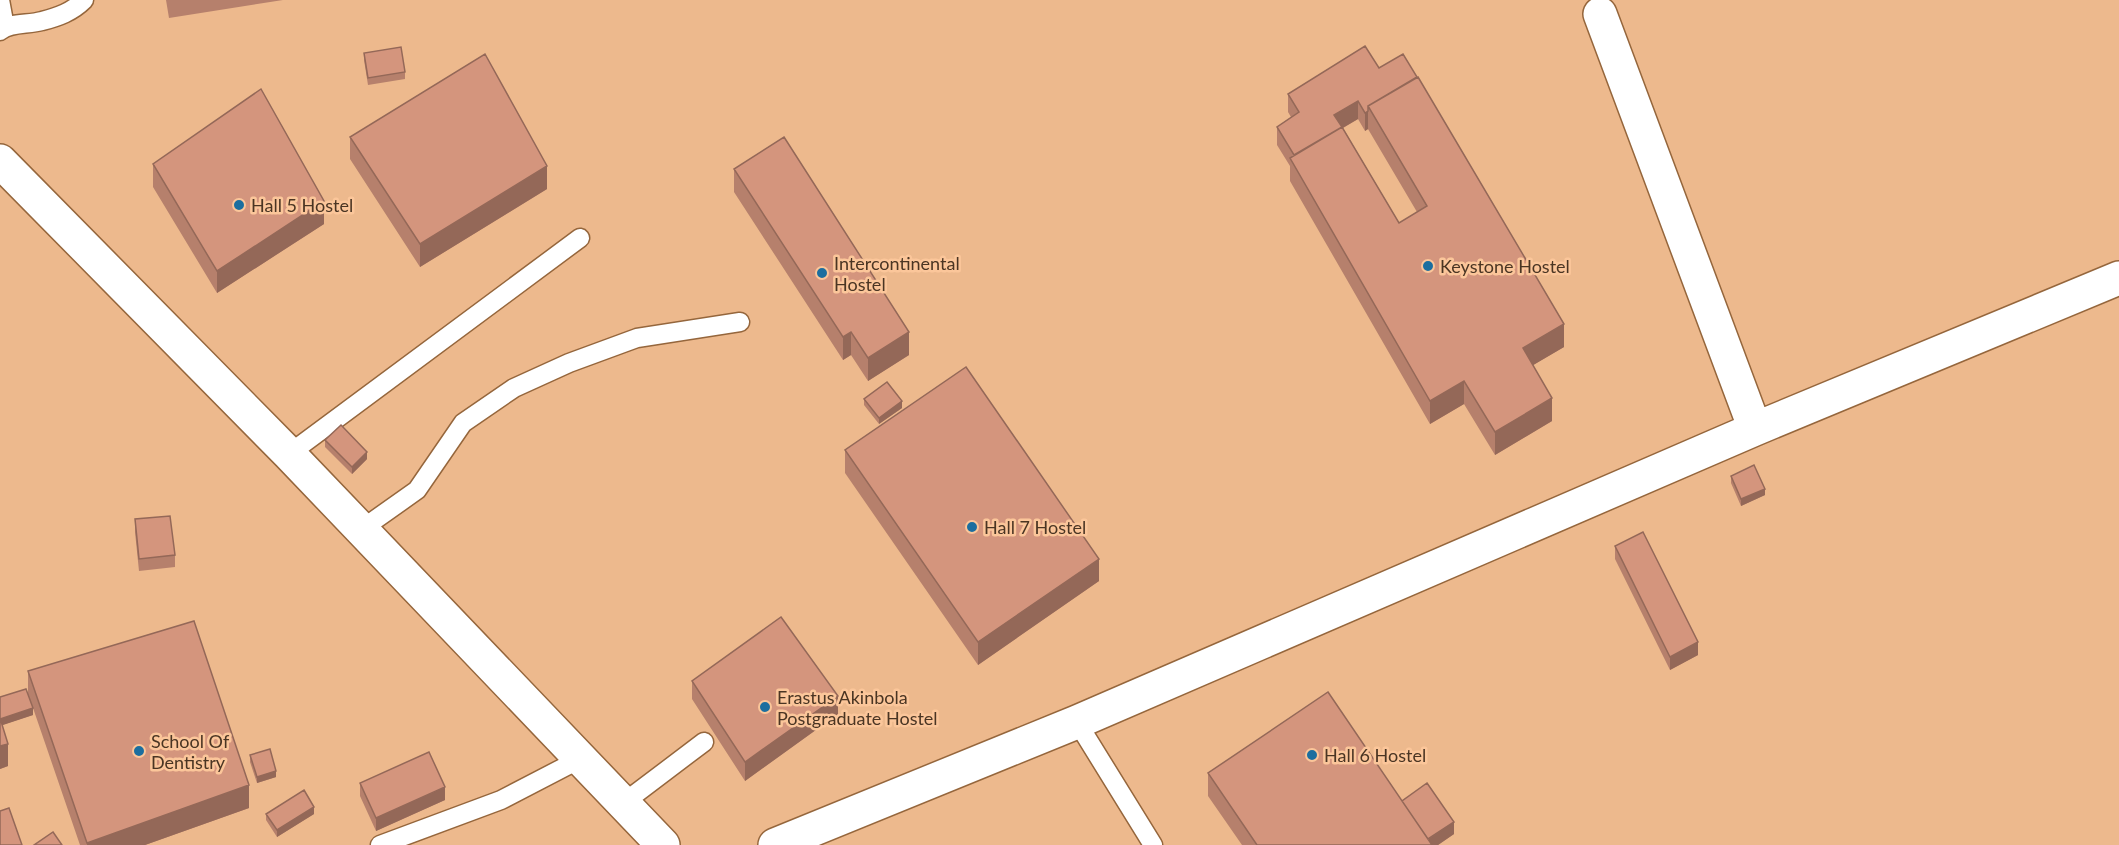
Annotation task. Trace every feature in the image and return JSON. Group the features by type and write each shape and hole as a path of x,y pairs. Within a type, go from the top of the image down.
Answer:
{"street":[{"path":"1600,14 1755,429"},
{"path":"0,161 362,529 663,845"},
{"path":"775,845 1077,722 1755,429 2119,278"}],"lane":[{"path":"0,0 2,29 41,22 72,12 84,0"},
{"path":"289,454 580,238"},
{"path":"362,529 417,490 463,423 514,388 569,363 637,338 740,322"},
{"path":"1077,722 1153,845"},
{"path":"622,804 704,742"},
{"path":"380,845 501,800 582,758"}],"building":[{"path":"1365,46 1379,68 1403,54 1417,77 1368,106 1368,111 1365,113 1358,101 1334,115 1342,127 1294,155 1277,127 1299,112 1288,94"},
{"path":"401,47 405,72 368,78 364,53"},
{"path":"485,54 547,166 420,244 350,137"},
{"name":"Keystone Hostel","path":"1418,77 1564,324 1523,348 1552,398 1495,432 1464,381 1430,401 1290,158 1342,127 1399,223 1427,206 1368,106"},
{"name":"Hall 5 Hostel","path":"261,89 324,201 217,271 153,164"},
{"name":"Intercontinental Hostel","path":"784,137 909,332 868,358 851,332 843,337 734,169"},
{"name":"Hall 7 Hostel","path":"966,367 1099,559 978,642 845,450"},
{"path":"887,382 902,401 879,418 864,399"},
{"path":"341,425 367,452 352,467 325,440"},
{"path":"1754,465 1765,489 1741,499 1731,476"},
{"path":"170,516 175,555 139,559 135,519"},
{"path":"1643,532 1698,642 1670,657 1615,546"},
{"name":"Erastus Akinbola Postgraduate Hostel","path":"781,617 838,696 745,762 692,681"},
{"name":"School Of Dentistry","path":"194,621 249,785 87,843 28,671"},
{"path":"26,689 33,708 0,719 0,697"},
{"name":"Hall 6 Hostel","path":"1328,692 1432,845 1257,845 1208,773"},
{"path":"0,718 8,744 0,746"},
{"path":"270,749 276,771 257,777 250,755"},
{"path":"429,752 445,787 376,818 360,783"},
{"path":"1427,783 1454,822 1428,839 1402,801"},
{"path":"304,790 314,807 277,830 266,814"},
{"path":"9,808 22,845 0,845 0,811"},
{"path":"53,832 62,845 34,845"}],"place":[{"name":"Hall 5 Hostel","path":"239,205"},
{"name":"Keystone Hostel","path":"1428,266"},
{"name":"Intercontinental Hostel","path":"822,273"},
{"name":"Hall 7 Hostel","path":"972,527"},
{"name":"Erastus Akinbola Postgraduate Hostel","path":"765,707"},
{"name":"School Of Dentistry","path":"139,751"},
{"name":"Hall 6 Hostel","path":"1312,755"}]}
